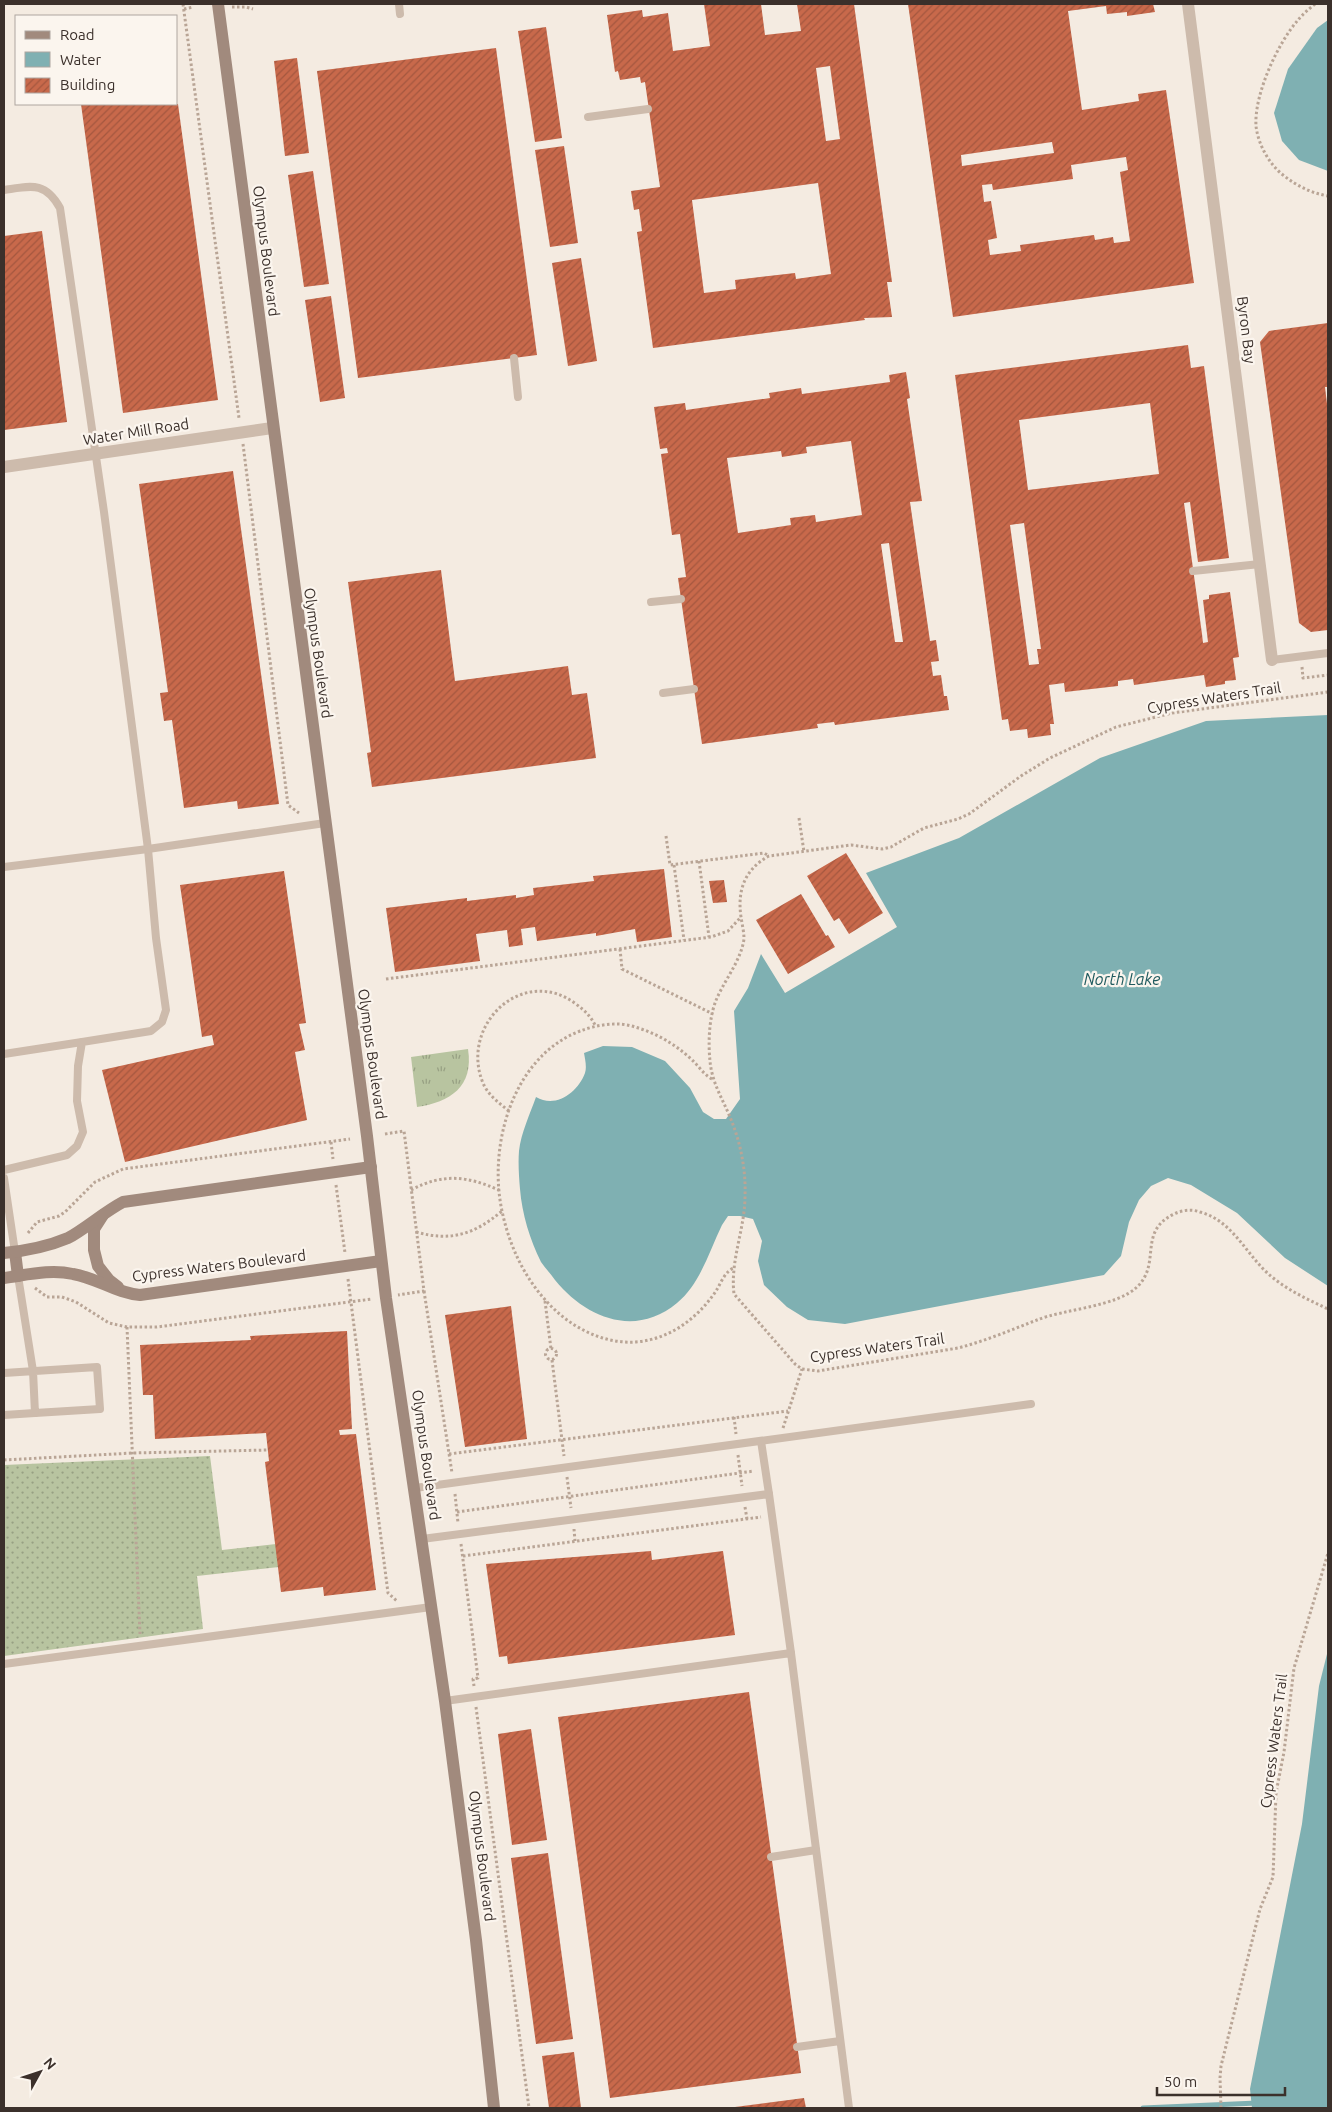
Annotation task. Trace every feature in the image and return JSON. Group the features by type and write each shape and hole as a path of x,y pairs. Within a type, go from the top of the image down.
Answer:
{"street":[{"name":"Olympus Boulevard","path":"218,4 382,1261 445,1701 476,1940 494,2108"},
{"name":"Byron Bay","path":"1188,4 1272,660"},
{"name":"Water Mill Road","path":"4,467 272,428"},
{"path":"18,1276 9,1252 68,1238 105,1211 123,1202 370,1167"},
{"path":"105,1211 94,1229 94,1250 98,1266 109,1280 127,1294"},
{"name":"Cypress Waters Boulevard","path":"4,1278 48,1271 75,1274 127,1294 140,1295 382,1261"}],"lane":[{"path":"398,4 400,14"},
{"path":"588,117 648,109"},
{"path":"4,190 32,186 45,189 54,197 60,208 94,455 104,512 148,849 156,938 166,1010 162,1022 151,1031 4,1054"},
{"path":"514,358 518,397"},
{"path":"1193,571 1260,564"},
{"path":"651,602 681,599"},
{"path":"1272,660 1328,653"},
{"path":"662,693 694,689"},
{"path":"4,867 148,849 325,823"},
{"path":"4,1170 67,1155 77,1146 83,1132 77,1101 78,1066 82,1042"},
{"path":"4,1178 9,1252"},
{"path":"18,1276 33,1371 35,1413"},
{"path":"4,1373 97,1367 100,1400 100,1409 4,1415"},
{"path":"415,1488 1031,1404"},
{"path":"761,1441 791,1653 849,2108"},
{"path":"422,1539 769,1494"},
{"path":"4,1664 431,1607"},
{"path":"445,1701 791,1653"},
{"path":"772,1857 816,1850"},
{"path":"797,2047 840,2042"}],"path":[{"path":"183,4 241,432 288,805 299,813"},
{"path":"1315,4 1298,20 1274,58 1262,90 1256,126 1260,142 1278,171 1308,191 1328,196"},
{"path":"184,9 194,7"},
{"path":"232,8 246,7 253,9"},
{"path":"1300,656 1303,678 1328,675"},
{"name":"Cypress Waters Trail","path":"1328,692 1172,713 1116,727 1050,758 968,814 958,819 924,828 891,847 882,849 851,845 769,856 750,870 743,880 740,893 744,939 739,958 716,1000 709,1039 712,1079 739,1144 744,1168 745,1197 734,1268 734,1294 795,1364 802,1369 818,1370 958,1348 975,1344 1050,1316 1122,1297 1136,1288 1145,1279 1149,1268 1152,1236 1158,1224 1178,1212 1201,1212 1216,1220 1234,1233 1270,1276 1298,1294 1328,1309"},
{"path":"799,818 804,852"},
{"path":"666,836 670,865 764,853 769,856"},
{"path":"699,862 709,937"},
{"path":"674,865 684,940"},
{"path":"386,979 709,937 728,932 741,917"},
{"path":"620,948 622,968 713,1014"},
{"path":"509,1111 493,1098 484,1084 477,1054 479,1038 495,1012 508,1001 520,995 547,992 560,995 572,1001 592,1018 596,1027"},
{"path":"712,1079 682,1051 650,1032 633,1026 611,1025 596,1027 570,1035 545,1053 520,1084 509,1111 502,1137 499,1190 502,1211 512,1245 524,1271 545,1300 567,1320 589,1334 621,1342 652,1340 678,1329 691,1320 712,1297 727,1272 734,1268"},
{"path":"385,1134 404,1131 424,1291 407,1294"},
{"path":"28,1233 37,1222 59,1216 65,1212 95,1182 123,1169 350,1139"},
{"path":"331,1142 388,1593 397,1602"},
{"path":"411,1190 425,1182 440,1178 455,1178 473,1180 499,1190"},
{"path":"416,1232 433,1237 446,1237 466,1233 502,1211"},
{"path":"35,1288 47,1296 62,1297 76,1302 109,1322 127,1327 157,1327 369,1300"},
{"path":"545,1300 551,1349"},
{"path":"127,1327 141,1647"},
{"path":"551,1349 547,1350 546,1355 548,1359 552,1360"},
{"path":"551,1349 556,1351 557,1354 552,1360 575,1541"},
{"path":"784,1438 783,1428 802,1369"},
{"path":"449,1454 788,1410"},
{"path":"734,1418 747,1519"},
{"path":"4,1460 133,1453 268,1450"},
{"path":"457,1512 765,1469"},
{"path":"463,1556 772,1516"},
{"name":"Cypress Waters Trail","path":"1221,2108 1221,2066 1260,1909 1273,1877 1276,1793 1284,1752 1294,1668 1328,1553"}],"green space":[{"path":"468,1049 469,1062 467,1073 463,1083 457,1090 440,1101 417,1107 411,1057"},
{"path":"210,1456 222,1550 276,1544 279,1567 197,1576 203,1629 4,1656 4,1465"}],"water":[{"path":"1328,20 1328,171 1299,160 1282,141 1274,113 1288,69 1317,28"},
{"name":"North Lake","path":"1328,715 1328,1286 1285,1258 1237,1213 1191,1185 1168,1178 1151,1186 1139,1200 1129,1222 1121,1256 1104,1275 845,1324 808,1320 787,1307 764,1285 758,1261 762,1241 753,1219 740,1216 728,1216 698,1277 685,1295 661,1314 645,1320 628,1321 612,1319 581,1305 567,1293 541,1262 530,1236 523,1208 519,1170 520,1144 536,1097 551,1101 565,1097 572,1092 585,1073 584,1053 603,1046 632,1047 665,1061 690,1088 703,1112 714,1119 726,1119 740,1099 734,1011 748,988 761,954 785,993 897,927 866,873 959,838 1100,758 1206,721"},
{"path":"1328,1650 1328,2108 1252,2108 1250,2089 1302,1824 1319,1686"}],"building":[{"path":"704,4 761,4 765,35 801,31 797,4 854,4 892,282 887,282 892,317 864,318 865,320 653,348 637,232 642,231 639,209 634,210 631,191 660,187 645,82 641,83 640,77 620,80 618,71 615,72 607,15 642,10 643,17 668,13 673,51 710,46","holes":["830,66 840,139 826,141 816,68","818,183 831,274 796,279 795,273 735,280 736,289 704,293 692,200"]},
{"path":"908,4 1153,4 1155,12 1127,16 1127,12 1107,14 1106,6 1068,11 1082,110 1139,101 1138,94 1166,90 1194,283 953,317","holes":["1052,142 1054,153 962,166 961,155","1126,157 1128,170 1120,172 1130,241 1114,243 1113,237 1095,240 1094,235 1020,245 1021,251 990,255 988,240 997,238 991,201 984,202 982,185 992,184 993,190 1073,179 1071,165"]},
{"path":"546,27 562,138 535,142 518,31"},
{"path":"496,48 537,355 358,378 317,71"},
{"path":"297,58 309,153 285,156 274,61"},
{"path":"178,104 218,400 123,413 81,105"},
{"path":"564,146 578,243 550,247 535,150"},
{"path":"313,171 329,284 304,287 288,175"},
{"path":"42,231 67,422 4,430 4,236"},
{"path":"581,258 597,361 568,366 552,263"},
{"path":"331,296 345,398 320,402 305,300"},
{"path":"1328,323 1328,387 1325,387 1328,412 1328,630 1311,632 1299,623 1260,342 1269,331"},
{"path":"1188,345 1191,368 1204,366 1229,558 1198,562 1190,502 1184,503 1203,643 1208,642 1203,600 1209,599 1209,595 1230,592 1239,657 1233,658 1236,680 1225,681 1225,684 1206,687 1204,675 1134,685 1133,679 1118,681 1118,686 1065,692 1064,683 1049,685 1054,724 1050,724 1051,735 1028,738 1027,729 1010,731 1008,719 1002,720 955,375","holes":["1150,403 1159,474 1028,490 1019,420","1024,523 1041,649 1037,649 1039,664 1029,665 1010,525"]},
{"path":"906,372 910,398 907,399 922,501 910,502 930,641 936,640 939,661 931,662 933,676 941,675 944,696 947,696 949,710 835,725 834,722 817,724 818,728 702,744 678,578 686,577 680,534 672,535 661,454 668,453 667,448 660,449 654,407 685,403 686,410 770,398 769,393 801,388 802,394 890,382 889,375","holes":["851,441 862,515 816,522 815,515 790,518 791,525 738,533 727,458 781,451 782,457 807,453 806,447","889,543 903,642 895,642 881,544"]},
{"path":"233,471 279,804 238,809 237,801 184,808 172,720 164,721 160,693 168,692 139,484"},
{"path":"441,570 455,681 568,666 572,695 587,693 596,758 372,787 367,753 371,752 348,582"},
{"path":"846,853 883,913 849,934 839,918 834,921 807,876"},
{"path":"664,869 672,937 637,942 635,929 596,936 596,933 537,941 535,927 521,929 523,945 509,947 507,930 476,934 480,961 395,972 386,908 467,898 467,901 516,895 516,898 534,895 533,888 594,881 593,876"},
{"path":"284,871 306,1023 299,1024 305,1050 295,1052 307,1120 125,1162 102,1070 214,1045 212,1035 202,1037 180,885"},
{"path":"724,880 727,902 713,903 709,881"},
{"path":"801,894 826,936 828,935 835,947 788,974 756,920"},
{"path":"511,1306 527,1439 465,1447 445,1315"},
{"path":"347,1331 352,1429 339,1430 340,1435 356,1434 376,1590 324,1596 323,1587 281,1592 265,1462 269,1461 266,1433 155,1439 153,1395 143,1395 140,1345 251,1340 250,1336"},
{"path":"651,1551 652,1560 723,1551 735,1635 508,1664 507,1656 499,1657 486,1564"},
{"path":"749,1692 801,2073 610,2098 558,1717"},
{"path":"531,1729 547,1840 512,1845 498,1734"},
{"path":"548,1853 573,2039 536,2044 511,1858"},
{"path":"574,2052 581,2108 549,2108 542,2056"},
{"path":"804,2098 806,2108 735,2108 735,2107"}],"waterway":[{"path":"1143,2108 1257,2103"}]}
